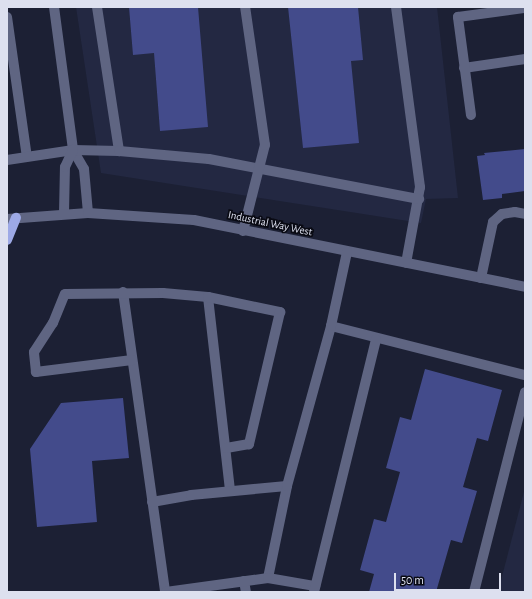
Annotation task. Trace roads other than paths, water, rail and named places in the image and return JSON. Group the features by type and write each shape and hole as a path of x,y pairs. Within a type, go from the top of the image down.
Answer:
{"main road":[{"path":"7,240 12,218"}],"street":[{"path":"54,7 73,150 84,169 88,213"},
{"path":"97,7 119,151"},
{"path":"243,231 265,145 245,7"},
{"path":"396,7 420,187 406,263"},
{"path":"471,115 458,17 525,8"},
{"path":"7,17 27,157"},
{"path":"464,68 525,59"},
{"path":"64,213 65,167 73,150"},
{"path":"7,160 73,150 119,151 209,159 419,199"},
{"path":"481,278 492,222 502,214 515,212 525,214"},
{"name":"Industrial Way West","path":"12,218 64,213 173,218 525,287"},
{"path":"268,578 287,486 331,326 347,252"},
{"path":"122,292 165,592 268,578 314,589 376,339"},
{"path":"132,360 36,372 34,352 53,324 66,294 122,292 208,297 280,312 249,444 226,448"},
{"path":"208,297 230,491"},
{"path":"331,326 376,339 525,375"},
{"path":"474,592 525,392"},
{"path":"152,502 230,491 287,486"},
{"path":"244,581 246,592"}]}
